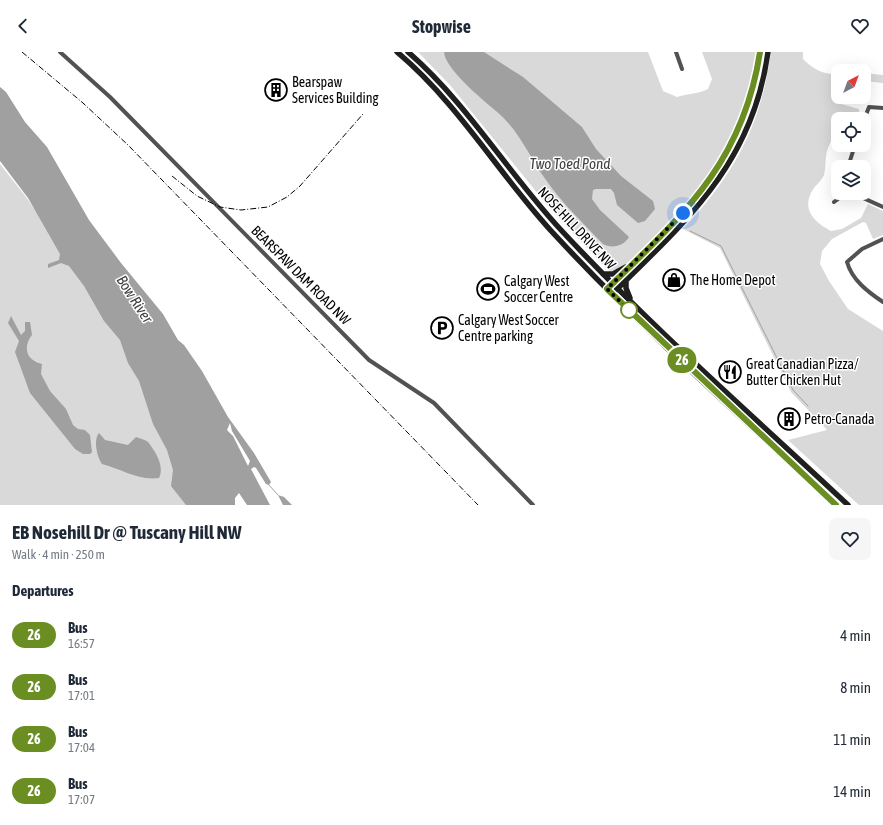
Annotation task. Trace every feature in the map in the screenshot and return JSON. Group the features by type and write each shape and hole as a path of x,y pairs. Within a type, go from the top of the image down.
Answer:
{"street":[{"name":"BEARSPAW DAM ROAD NW","path":"60,52 110,97 369,360 434,403 533,505"},
{"name":"NOSE HILL DRIVE NW","path":"397,52 444,98 530,206 607,289 836,505"},
{"name":"NOSE HILL DRIVE NW","path":"408,52 457,103 544,211 602,274 646,317 848,505"},
{"path":"676,52 682,68"},
{"path":"607,289 688,207 718,169 744,118 755,82 760,52"},
{"path":"612,294 694,211 726,169 741,144 753,115 765,74 768,52"},
{"path":"867,112 869,107 883,108"},
{"path":"868,200 883,207"},
{"path":"883,239 862,249 847,262 862,286 883,302"},
{"path":"602,274 613,274 635,260"},
{"path":"626,280 625,285 627,294 646,317"}],"shaded area":[{"path":"418,52 648,52 663,91 677,97 708,89 712,79 702,52 758,52 744,108 723,154 710,174 676,216 640,253 623,266 610,271 547,205 450,85"},
{"path":"771,52 803,52 803,59 811,66 823,72 831,74 831,104 841,104 859,109 859,112 831,112 831,142 827,151 824,175 811,193 808,205 812,216 820,224 831,231 842,229 861,218 868,204 883,211 883,235 873,239 866,223 863,222 832,239 822,251 820,264 829,281 848,309 883,331 883,505 859,505 788,440 827,430 791,392 720,248 683,229 717,189 731,169 752,126 766,79"},
{"path":"871,74 883,75 883,83 871,82"},
{"path":"0,164 26,197 125,340 190,505 0,505"}],"water":[{"name":"Two Toed Pond","path":"444,52 484,52 523,77 582,127 596,149 621,176 653,201 655,209 645,221 638,223 617,205 614,193 611,189 593,190 592,199 600,210 629,237 624,243 618,246 606,246 603,244 573,213 552,188 518,135 504,119 457,75 446,59"},
{"name":"Bow River","path":"0,87 6,92 25,122 47,147 89,220 121,263 163,314 178,340 184,345 202,371 228,417 254,453 271,482 269,485 266,484 256,468 254,467 251,469 270,505 247,505 239,493 235,498 235,505 186,505 171,486 173,470 167,450 153,424 139,381 128,363 120,340 104,321 84,286 69,266 61,263 48,268 48,264 59,260 60,254 28,198 0,161","holes":["230,423 232,431 250,461 248,466 233,436 227,430"]},
{"path":"11,316 21,335 25,331 25,322 30,322 32,335 27,344 28,355 34,361 42,364 41,374 50,391 66,409 73,425 78,429 85,430 90,435 92,452 90,454 83,454 75,449 30,393 15,352 19,341 8,323"},
{"path":"99,433 105,440 128,445 136,437 147,441 156,454 160,464 161,473 159,478 144,478 102,464 96,448 96,440"},
{"path":"278,495 284,497 292,505 283,505"}],"waterway":[{"path":"690,231 721,246 793,390 808,406"},
{"path":"268,484 278,495"}],"railway":[{"path":"22,52 83,103 128,145 478,505"},
{"path":"172,176 197,196 220,207 241,210 268,207 287,197 300,186 363,114"}],"bus line":[{"name":"26","path":"760,52 755,82 742,124 718,169 703,190 677,219 607,289 836,505"}],"place":[{"name":"Bearspaw Services Building","path":"276,90"},
{"name":"The Home Depot","path":"674,280"},
{"name":"Calgary West Soccer Centre","path":"488,289"},
{"name":"Calgary West Soccer Centre parking","path":"442,328"},
{"name":"Great Canadian Pizza/ Butter Chicken Hut","path":"730,372"},
{"name":"Petro-Canada","path":"789,419"}],"route":[{"path":"629,310 607,289 683,213"}]}
